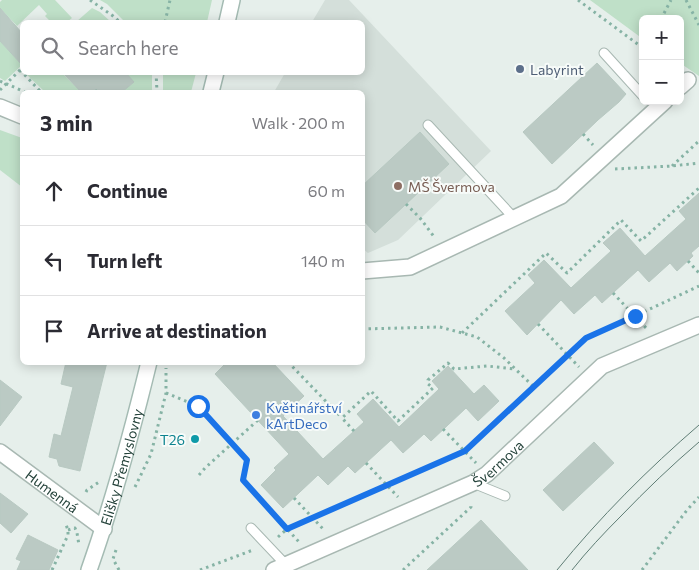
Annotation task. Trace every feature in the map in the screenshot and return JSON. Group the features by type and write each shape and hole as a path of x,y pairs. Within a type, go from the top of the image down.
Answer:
{"street":[{"path":"227,20 232,0"},
{"path":"212,90 215,75"},
{"path":"365,271 410,267 561,196 658,105"},
{"path":"0,107 20,115"},
{"name":"Švermova","path":"280,567 472,483 487,474 602,366 699,326"},
{"name":"Elišky Přemyslovny","path":"89,570 104,528 148,365"},
{"name":"Humenná","path":"0,452 104,528"}],"lane":[{"path":"604,53 639,92"},
{"path":"428,125 514,218"},
{"path":"472,483 505,496"},
{"path":"251,528 268,545 280,567"}],"path":[{"path":"90,0 118,20"},
{"path":"165,20 170,0"},
{"path":"578,0 639,45"},
{"path":"663,15 671,0"},
{"path":"686,0 699,25"},
{"path":"0,90 20,70"},
{"path":"26,75 39,90"},
{"path":"156,75 157,90"},
{"path":"0,81 20,90"},
{"path":"672,166 699,141"},
{"path":"590,170 699,163"},
{"path":"462,333 546,253 567,273 621,220 641,241 699,188"},
{"path":"406,204 420,218 437,241"},
{"path":"688,261 699,273"},
{"path":"200,570 268,545 287,529 465,451 586,338 699,286"},
{"path":"613,292 659,342"},
{"path":"538,324 589,378"},
{"path":"365,328 440,327 478,337 504,358 534,387"},
{"path":"342,418 371,391 398,421 433,388 428,384 428,380 448,363 454,369 487,366 515,368"},
{"path":"133,491 151,454 166,393 166,365"},
{"path":"291,365 354,431"},
{"path":"166,393 198,406 232,442 247,460 243,480 311,554"},
{"path":"199,475 232,442 258,420"},
{"path":"444,429 487,474"},
{"path":"366,463 410,510"},
{"path":"403,570 471,507 472,483"},
{"path":"642,570 699,497"},
{"path":"294,498 336,543"},
{"path":"52,570 66,540 68,530 75,528"},
{"path":"118,542 113,558 119,570"}],"shaded area":[{"path":"325,0 349,0 491,151 398,240 368,253 365,250 365,90 275,90 284,75 365,75 365,20 313,20"}],"green space":[{"path":"2,0 55,0 72,18 70,20 49,20 45,16 47,14 39,5 23,20 20,20 17,26 0,8"},
{"path":"100,0 212,0 207,20 123,20 107,4"},
{"path":"590,0 699,0 699,76 684,66 684,15 639,15 639,36"},
{"path":"92,8 109,20 78,20"},
{"path":"0,41 20,63 20,67 5,81 0,78"},
{"path":"27,75 64,75 79,90 43,90"},
{"path":"127,75 152,75 152,90 124,90 134,82"},
{"path":"163,75 195,75 192,90 163,90"},
{"path":"0,130 20,137 20,185 0,170"}],"building":[{"path":"0,8 20,31 20,63 0,41"},
{"path":"597,63 626,94 552,164 523,132"},
{"path":"65,75 128,75 134,82 124,90 79,90"},
{"path":"420,132 449,164 375,233 365,222 365,183"},
{"path":"699,193 699,246 691,253 693,256 677,271 670,263 649,282 638,270 602,303 595,295 574,314 561,300 527,335 505,311 535,283 528,275 544,260 571,288 611,251 603,243 620,228 645,256 686,219 679,211"},
{"path":"65,365 106,365 80,471 59,466 57,459 49,457 54,434 61,436 73,387 61,384"},
{"path":"224,365 275,365 304,396 283,416 323,459 364,422 357,414 373,399 399,427 439,389 432,381 448,366 474,394 484,385 499,401 478,421 466,408 431,441 424,434 403,453 391,440 355,473 348,466 328,485 318,475 283,508 261,485 276,470 274,468 289,454 215,374"},
{"path":"0,380 22,397 0,426"},
{"path":"594,442 614,463 563,511 543,490"},
{"path":"0,493 28,514 11,533 0,523"},
{"path":"481,520 528,570 427,570"},
{"path":"28,535 58,550 49,570 17,570 21,561 16,559"}],"tram line":[{"path":"557,570 625,494 699,425"},
{"path":"572,570 596,542 640,497 699,442"}],"place":[{"name":"Labyrint","path":"520,69"},
{"name":"MŠ Švermova","path":"398,186"},
{"name":"Květinářství kArtDeco","path":"256,415"},
{"name":"T26","path":"195,439"}],"route":[{"path":"198,406 247,460 243,480 287,529 465,451 586,338 635,316"}]}
